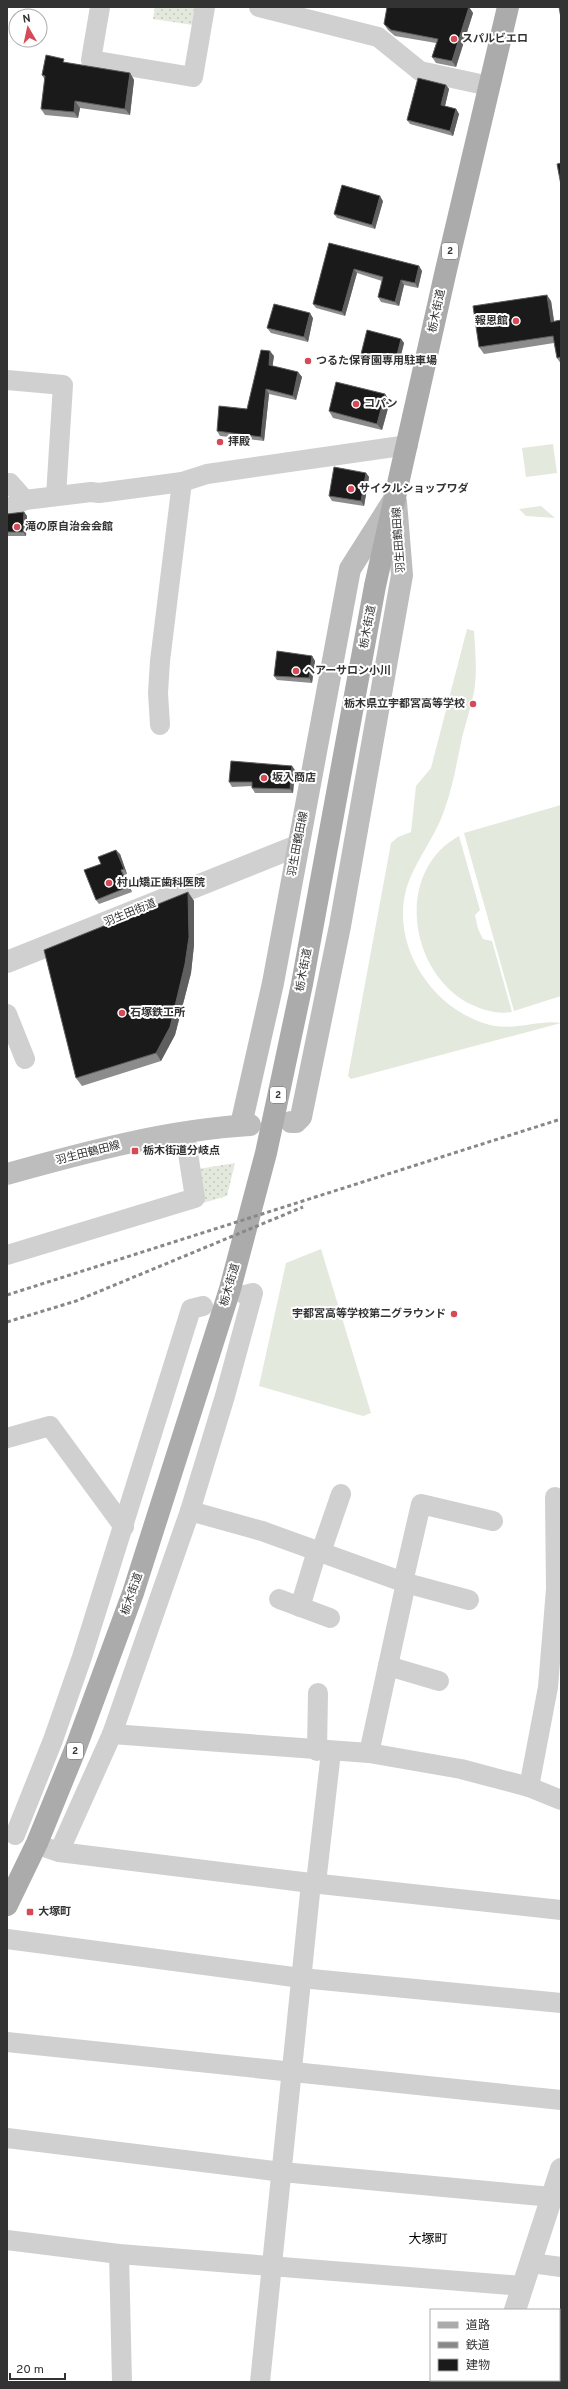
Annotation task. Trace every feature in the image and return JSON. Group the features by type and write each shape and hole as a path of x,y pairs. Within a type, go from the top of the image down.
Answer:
{"main road":[{"name":"栃木街道","path":"7,1906 37,1844 96,1698 133,1593 230,1289 266,1152 302,984 375,586 408,445 446,270 508,7"},
{"name":"羽生田鶴田線","path":"7,1174 110,1147 245,1125 350,569 396,497"},
{"name":"羽生田鶴田線","path":"291,1122 296,1122 301,1117 322,1021 402,575 396,497"}],"street":[{"path":"100,7 91,60 193,77 205,7"},
{"path":"259,7 378,37 420,71 489,86"},
{"path":"7,380 63,385 56,496"},
{"path":"7,509 25,500 91,492 99,493 182,482 207,474 408,445"},
{"path":"160,725 158,693 160,661 182,482"},
{"path":"7,483 10,484 25,500"},
{"name":"羽生田街道","path":"7,962 297,846"},
{"path":"7,1014 24,1059"},
{"path":"7,1256 195,1198 184,1134"},
{"path":"59,1852 112,1734 190,1511 225,1396 253,1293 245,1295"},
{"path":"203,1306 192,1309 82,1657 53,1740 11,1834 59,1852 314,1883 561,1910"},
{"path":"7,1438 50,1426 124,1527"},
{"path":"300,1607 341,1494"},
{"path":"529,1787 554,1687 556,1589 559,1534 555,1497"},
{"path":"369,1753 421,1504 493,1521"},
{"path":"190,1511 262,1531 405,1583 469,1600"},
{"path":"279,1599 330,1618"},
{"path":"388,1666 439,1680"},
{"path":"260,2382 301,1978 314,1883 324,1751 318,1693"},
{"path":"112,1734 324,1751 369,1753 461,1769 529,1787 561,1800"},
{"path":"7,1939 301,1978 561,2003"},
{"path":"7,2042 561,2100"},
{"path":"7,2138 282,2172 552,2197"},
{"path":"515,2309 561,2169"},
{"path":"7,2240 119,2254 523,2286"},
{"path":"119,2254 122,2382"},
{"path":"531,2263 561,2267"}],"shaded area":[{"path":"155,7 196,7 193,25 153,19"},
{"path":"553,444 557,473 526,477 522,448"},
{"path":"541,506 555,518 526,516 519,509"},
{"path":"467,629 474,631 476,671 473,698 448,800 441,819 410,879 406,890 403,912 405,933 411,954 421,973 434,991 451,1006 469,1017 490,1025 509,1027 545,1022 561,1023 351,1079 348,1076 391,843 398,837 411,832 416,786 431,768"},
{"path":"561,805 561,996 514,1011 464,833"},
{"path":"459,836 480,910 475,915 478,929 483,939 492,941 512,1012 500,1013 489,1011 468,1003 448,988 432,968 422,945 417,920 418,896 425,872 439,852"},
{"path":"235,1163 227,1196 203,1203 198,1169"},
{"path":"321,1249 371,1413 363,1416 259,1386 286,1263"}],"building":[{"path":"387,7 469,7 452,61 432,57 438,39 391,30 384,24"},
{"path":"559,7 561,7 561,18"},
{"path":"46,55 64,59 63,62 130,73 125,109 75,101 74,112 41,109 45,76 42,75"},
{"path":"418,78 446,85 441,105 456,109 450,131 407,120"},
{"path":"561,163 561,185 557,164"},
{"path":"342,185 380,196 372,225 334,214"},
{"path":"329,243 419,266 415,283 401,280 395,302 378,297 383,277 354,269 342,312 313,304"},
{"name":"報恩館","path":"547,295 551,322 561,320 561,357 557,358 553,336 479,347 473,306"},
{"path":"274,304 310,313 304,337 267,328"},
{"path":"367,330 401,339 395,363 361,354"},
{"path":"261,350 270,351 269,365 298,372 293,396 266,389 261,437 217,431 219,406 247,409"},
{"path":"336,382 385,394 377,424 329,411"},
{"name":"サイクルショップワダ","path":"334,467 366,473 361,501 329,496"},
{"name":"滝の原自治会会館","path":"24,512 23,532 7,532 7,514"},
{"name":"ヘアーサロン小川","path":"277,651 312,656 309,678 274,676"},
{"name":"坂入商店","path":"231,761 292,766 290,789 252,788 252,782 229,782"},
{"name":"村山矯正歯科医院","path":"116,850 124,869 121,870 128,887 96,900 84,870 101,864 98,857"},
{"name":"石塚鉄工所","path":"188,892 189,937 185,964 170,1027 156,1053 76,1078 44,950"}],"railway":[{"path":"7,1295 561,1119"},
{"path":"7,1322 76,1301 303,1207"}],"place":[{"name":"スパルビエロ","path":"454,39"},
{"name":"報恩館","path":"516,321"},
{"name":"つるた保育園専用駐車場","path":"308,361"},
{"name":"コパン","path":"356,404"},
{"name":"拝殿","path":"220,442"},
{"name":"サイクルショップワダ","path":"351,489"},
{"name":"滝の原自治会会館","path":"17,527"},
{"name":"ヘアーサロン小川","path":"296,671"},
{"name":"栃木県立宇都宮高等学校","path":"473,704"},
{"name":"坂入商店","path":"264,778"},
{"name":"村山矯正歯科医院","path":"109,883"},
{"name":"石塚鉄工所","path":"122,1013"},
{"name":"栃木街道分岐点","path":"135,1151"},
{"name":"宇都宮高等学校第二グラウンド","path":"454,1314"},
{"name":"大塚町","path":"30,1912"}],"district":[{"name":"大塚町","path":"428,2240"}]}
